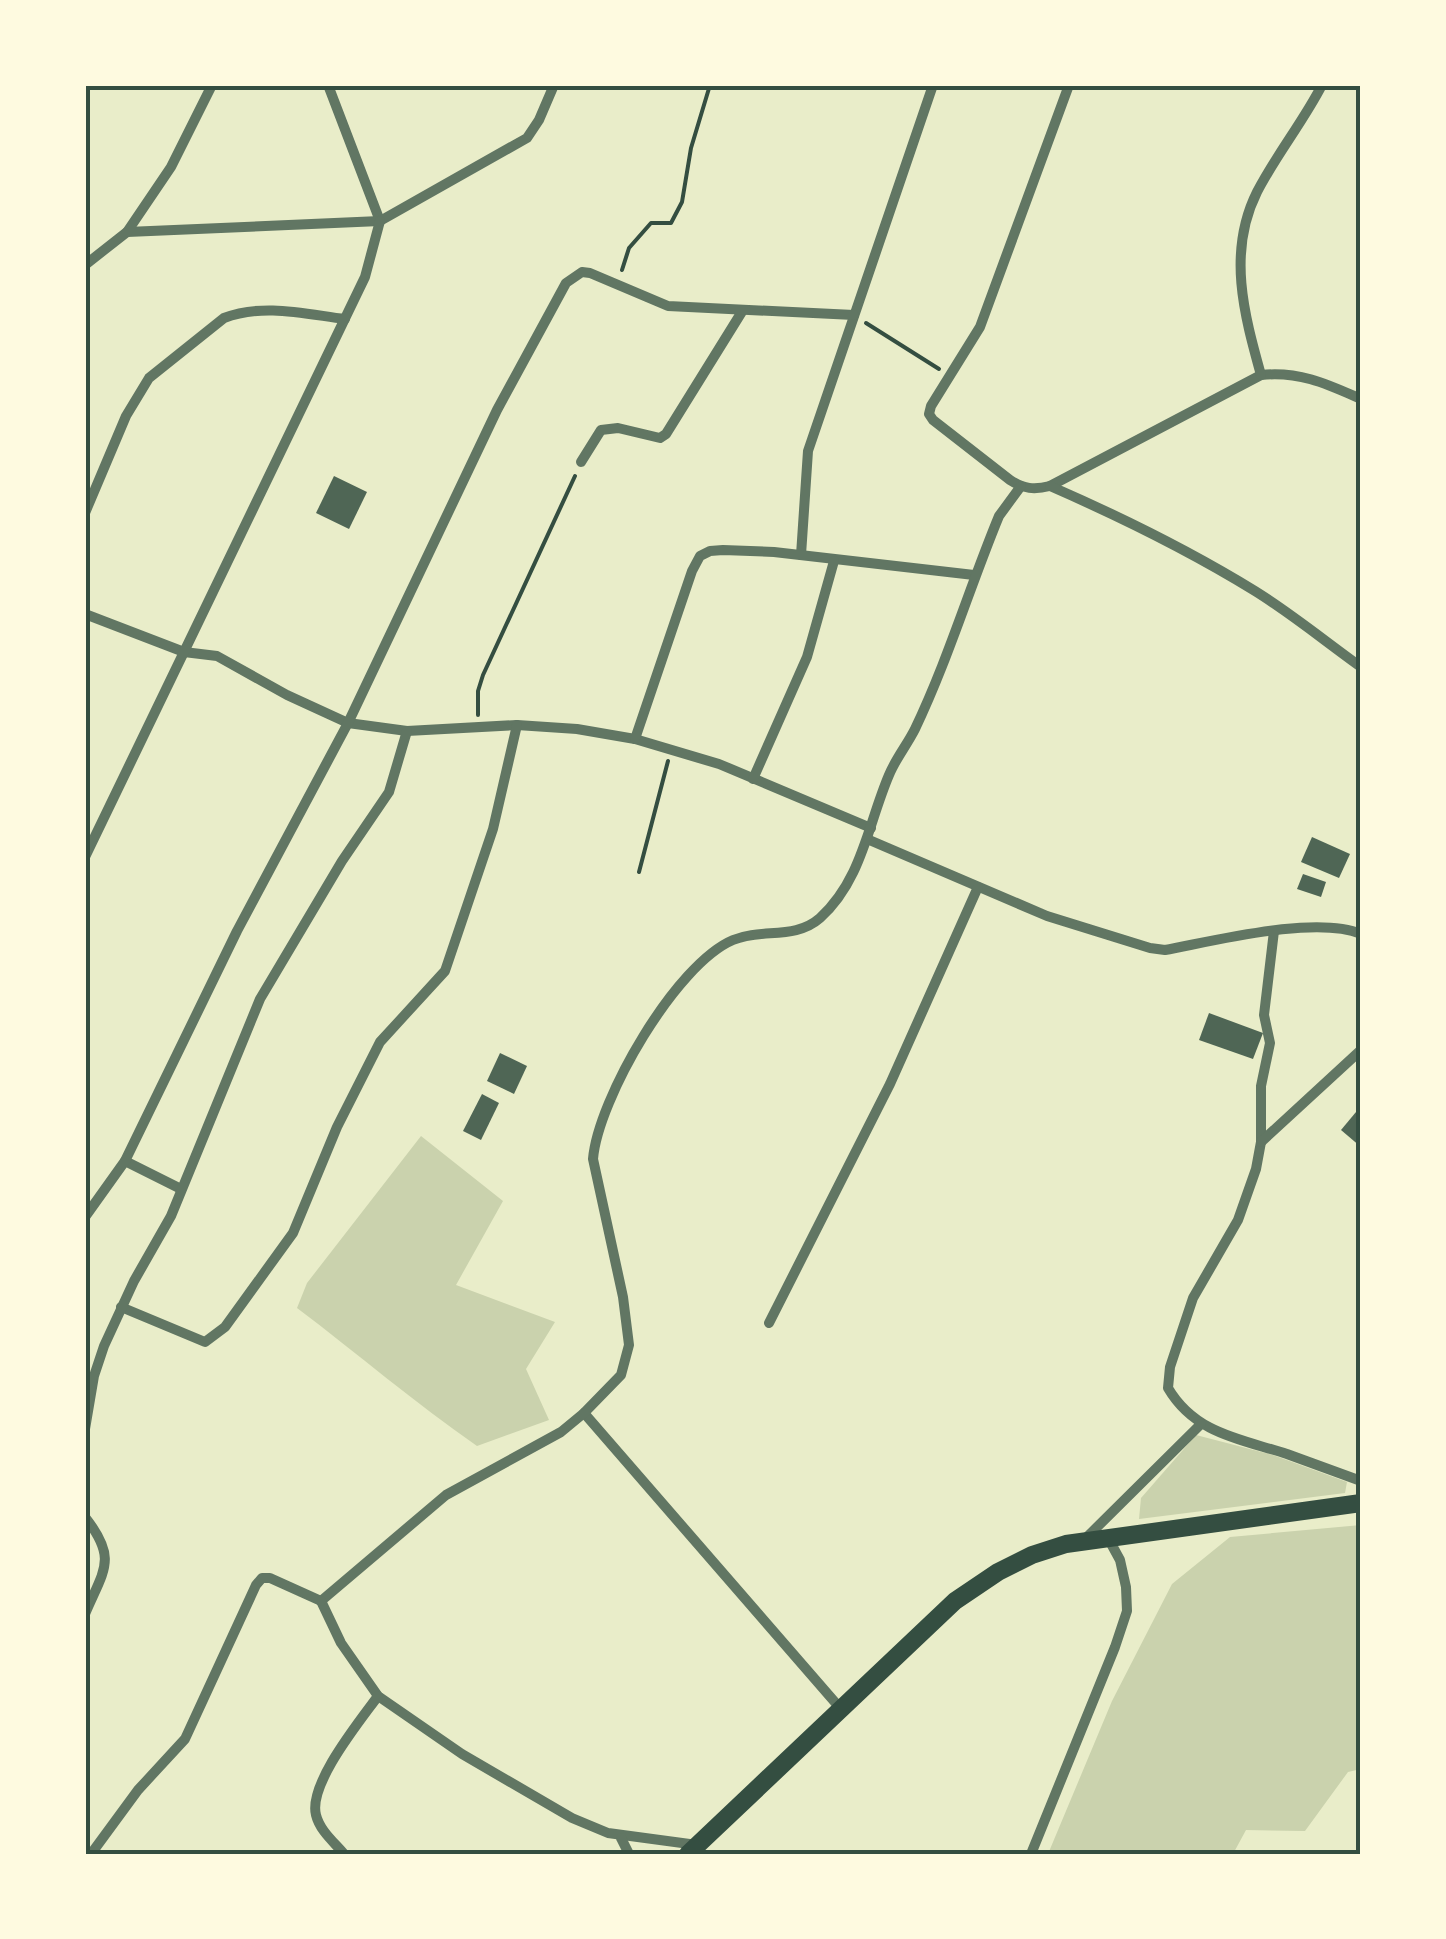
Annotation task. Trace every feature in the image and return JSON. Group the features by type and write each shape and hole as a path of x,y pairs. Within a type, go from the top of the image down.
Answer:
{"main road":[{"path":"693,1849 955,1601 998,1572 1032,1555 1084,1540 1361,1503"}],"street":[{"path":"85,265 127,232 171,167 212,85"},
{"path":"85,857 365,276 380,221 328,85"},
{"path":"127,232 380,221 527,138 554,85"},
{"path":"801,555 808,451 934,85"},
{"path":"1069,85 980,327 928,414 940,427 1020,486 1038,489 1262,374 1304,375 1361,399"},
{"path":"1262,374 1241,292 1239,264 1244,232 1255,196 1322,85"},
{"path":"85,1217 125,1161 237,931 348,723 471,463 559,292 582,272 668,306 689,310 854,315"},
{"path":"85,513 126,416 149,378 224,318 269,310 344,319"},
{"path":"581,462 602,430 618,428 660,438 666,434 743,310"},
{"path":"321,1601 446,1496 561,1432 621,1375 629,1345 623,1296 593,1158 595,1136 609,1100 662,1008 717,948 732,940 808,928 823,916 850,881 890,772 915,729 999,516 1020,486"},
{"path":"1050,486 1216,568 1259,594 1361,668"},
{"path":"635,739 692,571 700,556 710,551 801,555 974,575"},
{"path":"753,778 807,657 834,560"},
{"path":"85,614 184,652 217,656 287,696 348,723 407,731 518,724 578,730 635,739 719,764 978,887 1047,916 1150,948 1165,950 1274,931 1335,928 1361,934"},
{"path":"121,1307 205,1342 225,1326 283,1248 300,1219 370,1059 389,1030 438,981 450,960 493,829 518,724"},
{"path":"85,1430 94,1376 121,1307 160,1238 260,999 342,861 389,792 407,731"},
{"path":"769,1323 890,1084 978,887"},
{"path":"1274,931 1264,1004 1270,1043 1261,1086 1261,1142 1248,1197 1238,1220 1200,1281 1170,1367 1168,1388 1201,1424 1225,1437 1292,1456 1361,1482"},
{"path":"1261,1142 1361,1050"},
{"path":"125,1161 181,1189"},
{"path":"584,1413 840,1708"},
{"path":"1084,1540 1201,1424"},
{"path":"85,1517 102,1538 106,1566 85,1614"},
{"path":"1031,1854 1127,1611 1120,1560 1108,1537"},
{"path":"91,1854 121,1810 185,1739 262,1578 321,1601 347,1652 378,1696 462,1754 572,1818 621,1838 693,1849"},
{"path":"344,1854 317,1818 318,1788 378,1696"},
{"path":"621,1838 630,1854"}],"path":[{"path":"618,284 629,248 651,222 671,223 682,202 690,148 710,87 700,85"},
{"path":"854,315 951,376"},
{"path":"478,725 478,692 483,675 581,462"},
{"path":"638,872 671,752"}],"green space":[{"path":"421,1136 503,1201 456,1285 555,1322 526,1369 549,1420 477,1446 297,1308 307,1283"},
{"path":"1196,1435 1273,1455 1347,1482 1345,1493 1139,1519 1141,1498"},
{"path":"1361,1525 1361,1769 1348,1772 1305,1831 1246,1830 1233,1854 1048,1854 1112,1701 1172,1584 1230,1537"}],"building":[{"path":"334,476 367,492 349,529 316,513"},
{"path":"1312,837 1350,854 1339,878 1301,862"},
{"path":"1303,874 1326,882 1321,897 1297,889"},
{"path":"1209,1013 1263,1033 1253,1059 1199,1040"},
{"path":"500,1053 527,1066 514,1094 487,1081"},
{"path":"482,1094 499,1103 481,1140 463,1131"},
{"path":"1361,1106 1361,1147 1341,1130"}]}
